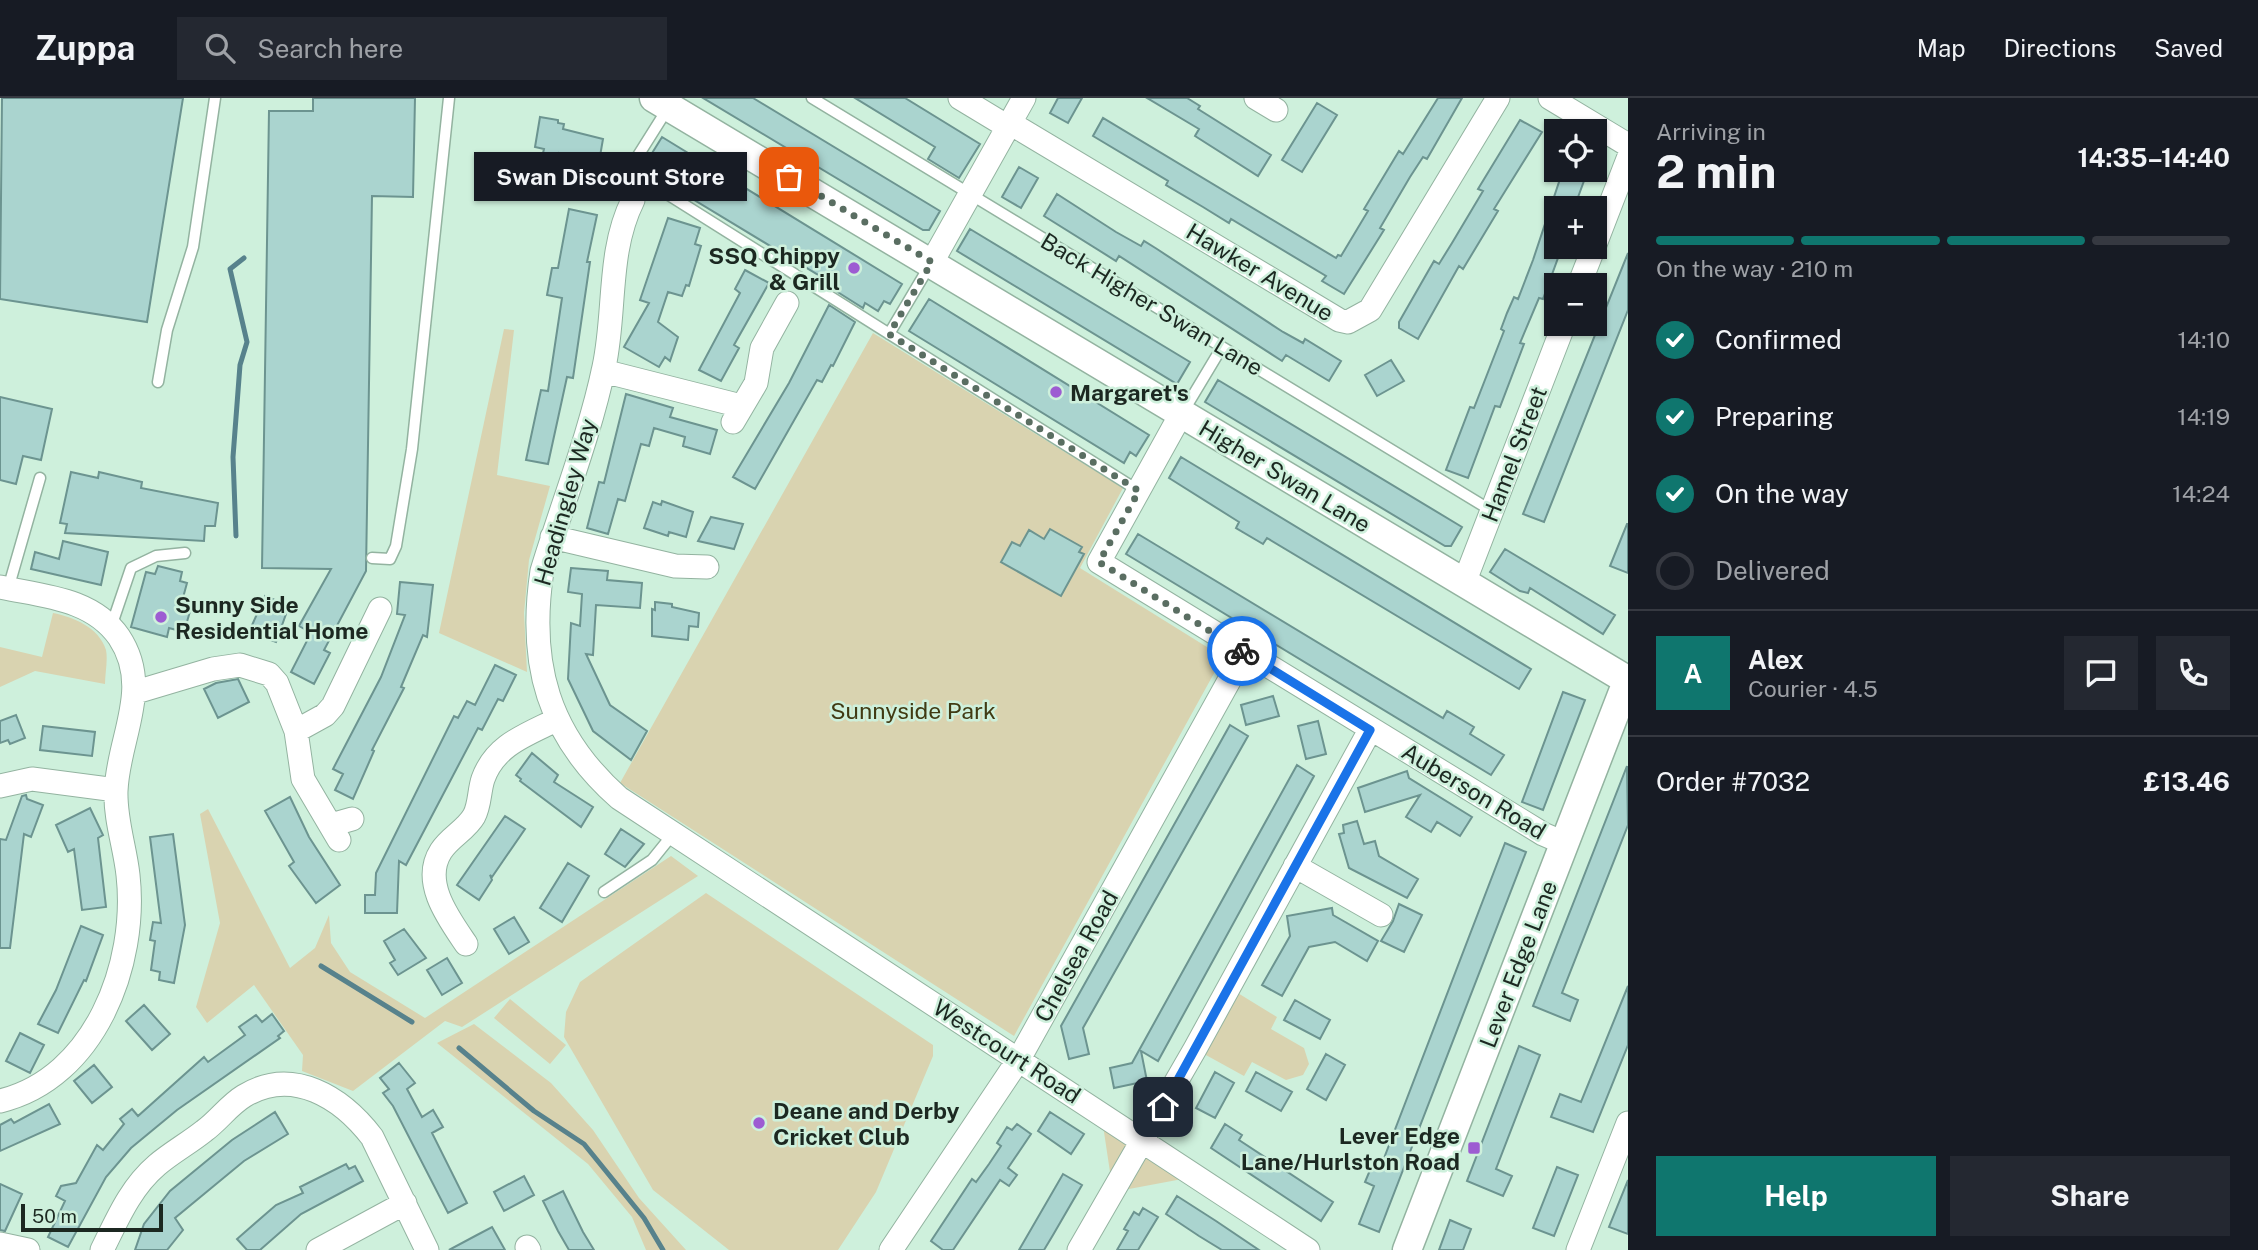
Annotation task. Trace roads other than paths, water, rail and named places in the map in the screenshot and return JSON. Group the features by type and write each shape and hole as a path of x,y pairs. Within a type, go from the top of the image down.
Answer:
{"street":[{"path":"960,98 1009,125"},
{"path":"932,262 1024,98"},
{"path":"1255,98 1276,110"},
{"name":"Hawker Avenue","path":"1009,125 1339,320 1348,321 1370,310 1498,98"},
{"path":"1550,98 1628,145"},
{"name":"Higher Swan Lane","path":"664,101 1181,414 1628,680"},
{"path":"1607,213 1628,159"},
{"name":"Headingley Way","path":"633,200 625,216 626,251 603,371 542,571 537,604 537,644 542,678 556,720 575,752 605,785 704,854"},
{"path":"603,371 737,414 756,383 762,348 780,332 787,303"},
{"name":"Hamel Street","path":"1464,583 1559,336"},
{"path":"1139,491 1181,414"},
{"name":"Auberson Road","path":"1139,491 1099,562 1370,730 1543,834 1564,843"},
{"path":"552,537 678,575 707,567"},
{"path":"0,1101 35,1088 72,1057 94,1028 115,990 129,922 128,875 118,820 116,790 136,692 131,661 111,627 86,607 4,588"},
{"path":"296,731 325,715 332,706 358,637 380,609"},
{"name":"Chelsea Road","path":"891,1250 1019,1059 1244,652"},
{"path":"136,692 213,669 240,665 269,674 277,683 296,731 303,779 341,828"},
{"name":"Lever Edge Lane","path":"1408,1250 1628,680"},
{"path":"466,944 441,920 435,875 440,851 471,821 486,772 494,758 513,742 556,720"},
{"path":"1079,1250 1144,1140 1370,730"},
{"path":"0,786 32,779 116,790"},
{"name":"Westcourt Road","path":"704,854 1308,1250"},
{"path":"1295,866 1381,915"},
{"path":"102,1250 123,1207 146,1176 207,1129 244,1096 275,1086 293,1084 313,1088 348,1108 372,1137 427,1250"},
{"path":"1578,1250 1628,1123"},
{"path":"318,1250 405,1203"},
{"path":"0,1244 28,1250"}],"lane":[{"path":"158,382 167,330 193,247 215,98"},
{"path":"372,558 390,559 396,546 412,449 449,98"},
{"name":"Back Higher Swan Lane","path":"812,98 1492,511"},
{"path":"664,101 629,170 1139,491"},
{"path":"889,334 932,262"},
{"path":"1181,414 1222,347"},
{"path":"4,588 40,478"},
{"path":"111,627 131,568 156,556 185,553"},
{"path":"604,892 652,860 673,834"}],"waterway":[{"path":"236,536 233,457 240,365 247,342 230,269 244,258"},
{"path":"321,966 412,1022"},
{"path":"459,1048 534,1111 584,1144 644,1218 663,1250"}],"place":[{"name":"Swan Discount Store","path":"789,177"},
{"name":"SSQ Chippy & Grill","path":"854,268"},
{"name":"Margaret's","path":"1056,392"},
{"name":"Sunny Side Residential Home","path":"161,617"},
{"name":"Deane and Derby Cricket Club","path":"759,1123"},
{"name":"Lever Edge Lane/Hurlston Road","path":"1474,1148"}],"park label":[{"name":"Sunnyside Park","path":"913,710"}]}
